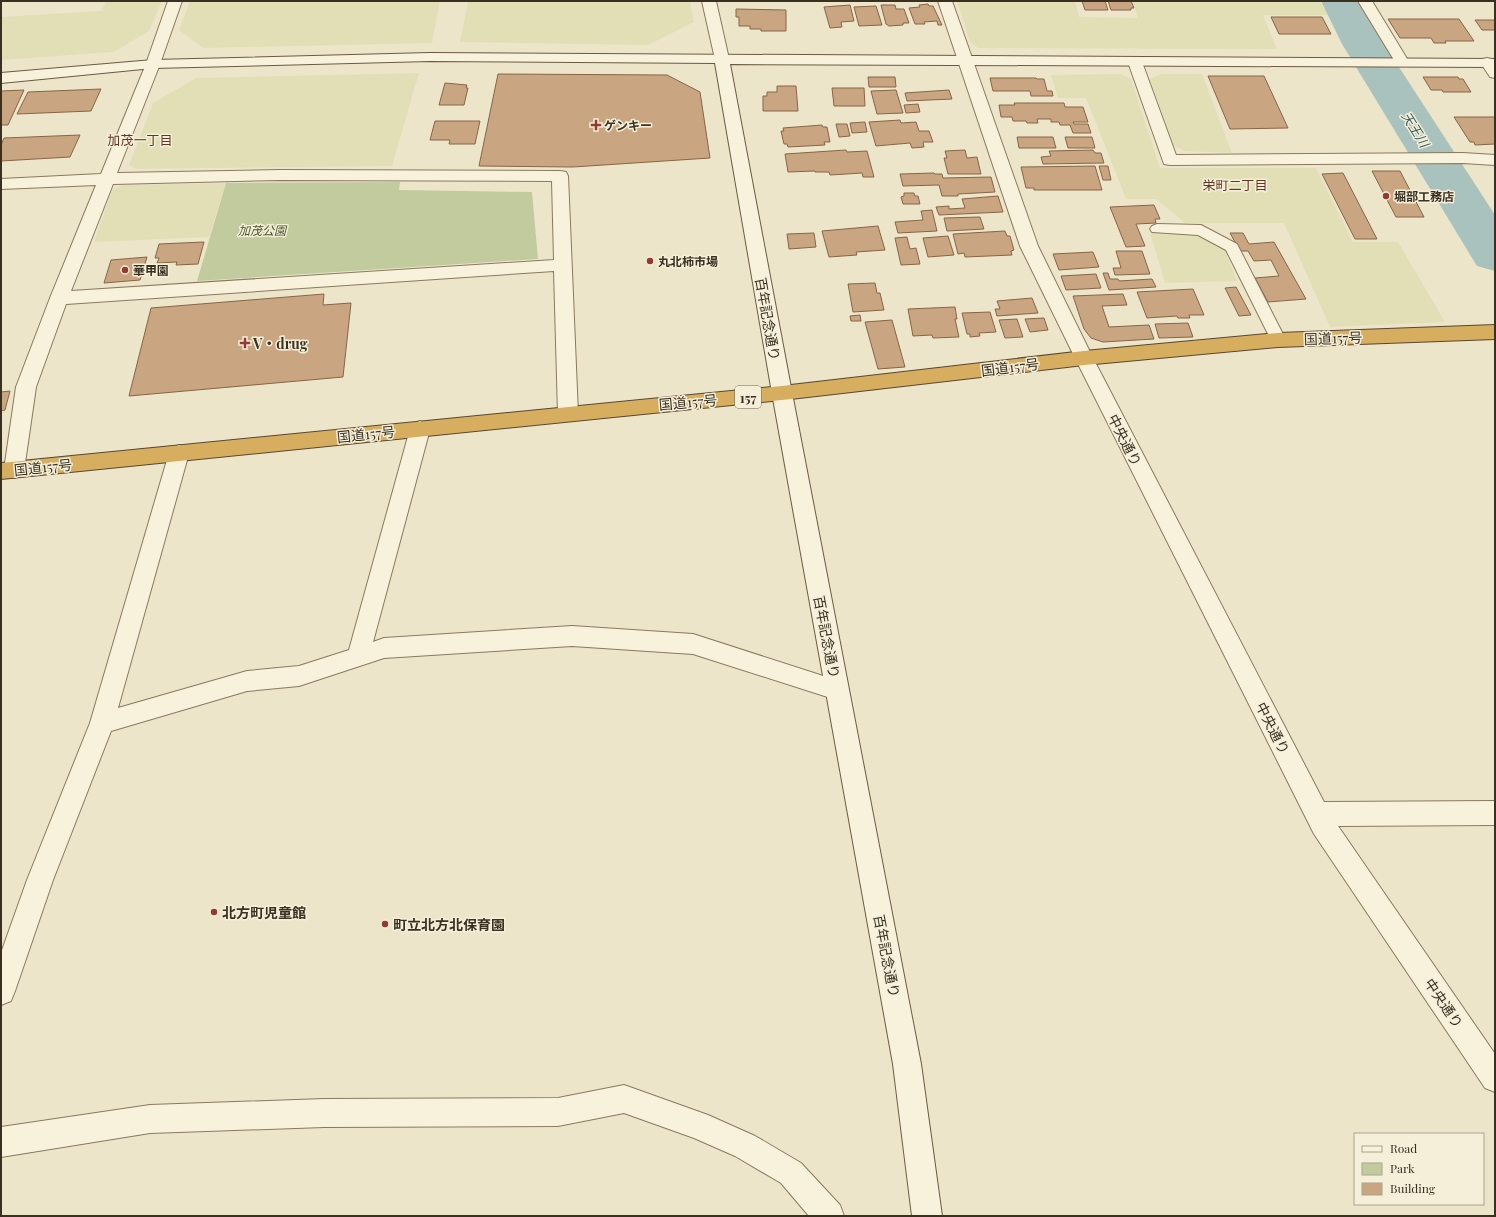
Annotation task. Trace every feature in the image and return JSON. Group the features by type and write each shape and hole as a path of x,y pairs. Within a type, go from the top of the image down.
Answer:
{"highway":[{"name":"国道157号","path":"7,471 568,414 782,394 1084,358 1278,340 1495,332"}],"street":[{"path":"7,471 26,387 59,298 153,64 175,1"},
{"name":"百年記念通り","path":"709,1 722,59 782,394 907,1064 927,1216"},
{"name":"中央通り","path":"945,1 1029,246 1084,358 1323,825 1495,1078"},
{"path":"1365,1 1402,62"},
{"path":"1,78 153,64 430,57 1135,62 1402,62 1492,66"},
{"path":"1135,62 1170,160 1455,158 1495,160"},
{"path":"1,184 107,178 386,174 560,176 568,414"},
{"path":"59,298 562,265"},
{"path":"358,657 420,429"},
{"path":"1,991 40,880 102,723 179,454"},
{"path":"102,723 247,681 299,676 384,648 572,636 693,644 837,690"},
{"path":"1318,814 1495,813"},
{"path":"1,1142 150,1118 324,1113 558,1112 624,1099 698,1125 745,1146 791,1173 829,1216"}],"lane":[{"path":"1157,229 1201,230 1232,247 1278,340"}],"shaded area":[{"path":"106,1 162,1 149,31 114,52 1,60 1,17 101,11"},
{"path":"190,1 440,1 432,43 203,48 179,30"},
{"path":"468,1 690,1 694,22 648,45 460,42"},
{"path":"957,1 1075,1 1079,17 1138,18 1133,1 1320,1 1328,15 1263,15 1277,49 978,48 970,42"},
{"path":"419,73 392,166 136,169 129,165 153,103 196,78"},
{"path":"1121,74 1131,79 1160,168 1316,168 1353,242 1398,242 1445,322 1330,327 1284,223 1185,223 1156,199 1126,199 1086,98 1058,98 1051,75"},
{"path":"1161,74 1202,74 1232,153 1185,151 1173,145 1150,79"},
{"path":"226,183 209,237 94,242 112,190 123,185"},
{"path":"1150,233 1197,234 1224,248 1237,281 1165,283"}],"green space":[{"name":"加茂公園","path":"400,182 399,190 532,192 538,259 197,281 226,183"}],"building":[{"path":"1082,1 1105,1 1108,10 1085,10"},
{"path":"1108,1 1131,1 1134,8 1131,8 1131,10 1111,10"},
{"path":"928,4 929,6 933,6 942,25 938,25 937,21 924,22 925,24 915,24 909,8 920,7 919,5"},
{"path":"850,5 854,21 841,22 842,27 830,28 824,7"},
{"path":"881,5 895,5 896,9 904,9 909,23 889,26 886,24"},
{"path":"876,6 882,25 859,26 854,7"},
{"path":"736,9 786,10 786,31 761,31 761,29 750,29 750,26 739,26 739,17 736,17"},
{"path":"1271,17 1322,17 1331,34 1279,34"},
{"path":"1388,19 1459,19 1474,41 1445,41 1446,43 1434,43 1431,38 1400,38"},
{"path":"1475,20 1495,20 1495,30 1482,30"},
{"name":"ゲンキー","path":"498,74 667,75 700,92 710,158 573,167 479,166"},
{"path":"1208,76 1264,76 1288,128 1230,129"},
{"path":"868,77 895,77 896,87 869,87"},
{"path":"1423,77 1458,77 1459,79 1463,79 1471,92 1443,92 1442,90 1431,90"},
{"path":"990,78 1044,79 1047,91 1052,91 1053,96 1031,96 1030,91 993,91"},
{"path":"445,83 467,85 466,88 468,88 464,105 439,105"},
{"path":"777,86 796,86 798,111 763,111 763,96 767,96 767,92 777,92"},
{"path":"832,88 864,88 865,106 834,106"},
{"path":"101,89 91,111 17,114 28,92"},
{"path":"24,90 8,125 1,125 1,91"},
{"path":"896,90 903,113 877,114 871,91"},
{"path":"949,90 952,99 907,101 905,93"},
{"path":"1014,103 1064,103 1065,107 1083,107 1088,122 1073,122 1074,124 1088,124 1091,133 1073,133 1070,125 1060,125 1059,122 1051,122 1051,119 1037,119 1038,123 1027,123 1026,121 1013,121 1012,117 1001,117 999,105 1015,105"},
{"path":"918,104 920,112 906,113 904,105"},
{"path":"1454,117 1495,117 1495,144 1475,145 1474,142 1470,142"},
{"path":"900,120 901,123 916,122 919,131 929,131 933,142 923,142 924,147 912,148 910,143 876,146 869,122"},
{"path":"435,121 480,121 475,144 449,144 450,140 430,140"},
{"path":"865,122 867,132 852,133 850,123"},
{"path":"836,124 847,124 850,136 839,137"},
{"path":"822,125 823,127 827,127 830,142 824,142 825,145 788,147 787,144 784,144 781,131 784,131 783,128"},
{"path":"80,135 70,157 1,161 1,145 4,138"},
{"path":"1017,137 1053,137 1056,148 1019,148"},
{"path":"1065,137 1092,137 1095,148 1068,148"},
{"path":"846,150 847,152 867,151 874,177 863,177 862,173 830,175 829,172 815,171 788,172 785,154"},
{"path":"965,150 967,158 977,157 981,174 948,174 944,158 947,158 945,151"},
{"path":"1093,150 1095,153 1101,153 1104,163 1043,164 1041,157 1051,156 1049,151"},
{"path":"1095,166 1102,190 1034,190 1034,188 1026,188 1021,167"},
{"path":"1099,166 1108,166 1111,180 1103,180"},
{"path":"1372,171 1400,171 1424,217 1396,217"},
{"path":"1343,173 1377,239 1355,239 1322,174"},
{"path":"900,174 942,174 943,178 991,177 995,192 958,194 958,196 942,196 939,185 903,186"},
{"path":"904,193 914,193 915,196 918,196 920,204 903,204 901,197 904,196"},
{"path":"998,196 1003,212 939,215 936,207 949,206 949,209 965,208 962,199"},
{"path":"1154,205 1160,219 1155,219 1156,223 1136,224 1145,246 1126,247 1110,207"},
{"path":"932,210 937,231 898,233 895,222 923,220 921,211"},
{"path":"980,217 984,229 947,231 944,218"},
{"path":"878,226 885,250 856,252 857,255 829,257 822,231"},
{"path":"1005,231 1007,236 1010,236 1014,250 1011,251 1012,255 965,257 964,253 958,254 953,234"},
{"path":"814,233 816,247 789,249 787,234"},
{"path":"1230,233 1243,233 1249,244 1274,242 1306,299 1268,302 1255,278 1279,276 1271,260 1254,261 1248,251 1240,251"},
{"path":"948,236 954,255 928,257 923,238"},
{"path":"907,237 910,249 916,248 920,264 901,265 895,238"},
{"path":"204,242 198,264 176,265 177,262 157,263 159,258 155,258 159,244"},
{"path":"1116,251 1142,251 1150,274 1115,275 1113,268 1121,268"},
{"path":"1093,252 1099,267 1059,270 1053,254"},
{"name":"華甲園","path":"147,257 140,280 104,283 111,260"},
{"path":"1103,273 1108,273 1110,279 1118,279 1119,281 1152,279 1156,287 1109,290"},
{"path":"1096,274 1101,288 1066,290 1061,276"},
{"path":"875,283 877,293 880,293 884,310 853,312 848,284"},
{"path":"1236,287 1251,315 1239,316 1225,288"},
{"path":"1193,289 1204,315 1189,315 1190,318 1178,318 1177,316 1147,318 1137,292"},
{"name":"V・drug","path":"324,294 323,305 351,303 343,377 129,396 151,308"},
{"path":"1123,294 1127,305 1102,306 1109,327 1149,325 1154,339 1103,342 1091,338 1084,329 1073,296"},
{"path":"1032,298 1038,313 997,316 995,309 1000,309 997,301"},
{"path":"955,307 957,319 955,319 959,337 933,338 932,335 913,336 908,309"},
{"path":"990,312 996,332 979,333 980,336 970,337 970,334 967,334 962,313"},
{"path":"860,315 861,321 851,321 850,316"},
{"path":"1044,318 1048,330 1030,332 1025,319"},
{"path":"1017,319 1023,337 1005,338 999,320"},
{"path":"892,320 905,367 878,369 865,322"},
{"path":"1188,323 1193,337 1159,338 1155,324"},
{"path":"10,391 5,410 1,411 1,392"}],"waterway":[{"name":"天王川","path":"1341,1 1363,44 1495,254"}],"place":[{"name":"ゲンキー","path":"596,125"},
{"name":"堀部工務店","path":"1386,196"},
{"name":"丸北柿市場","path":"650,261"},
{"name":"華甲園","path":"125,270"},
{"name":"V・drug","path":"245,343"},
{"name":"北方町児童館","path":"214,912"},
{"name":"町立北方北保育園","path":"385,924"}],"district":[{"name":"加茂一丁目","path":"140,139"},
{"name":"栄町二丁目","path":"1235,184"}]}
